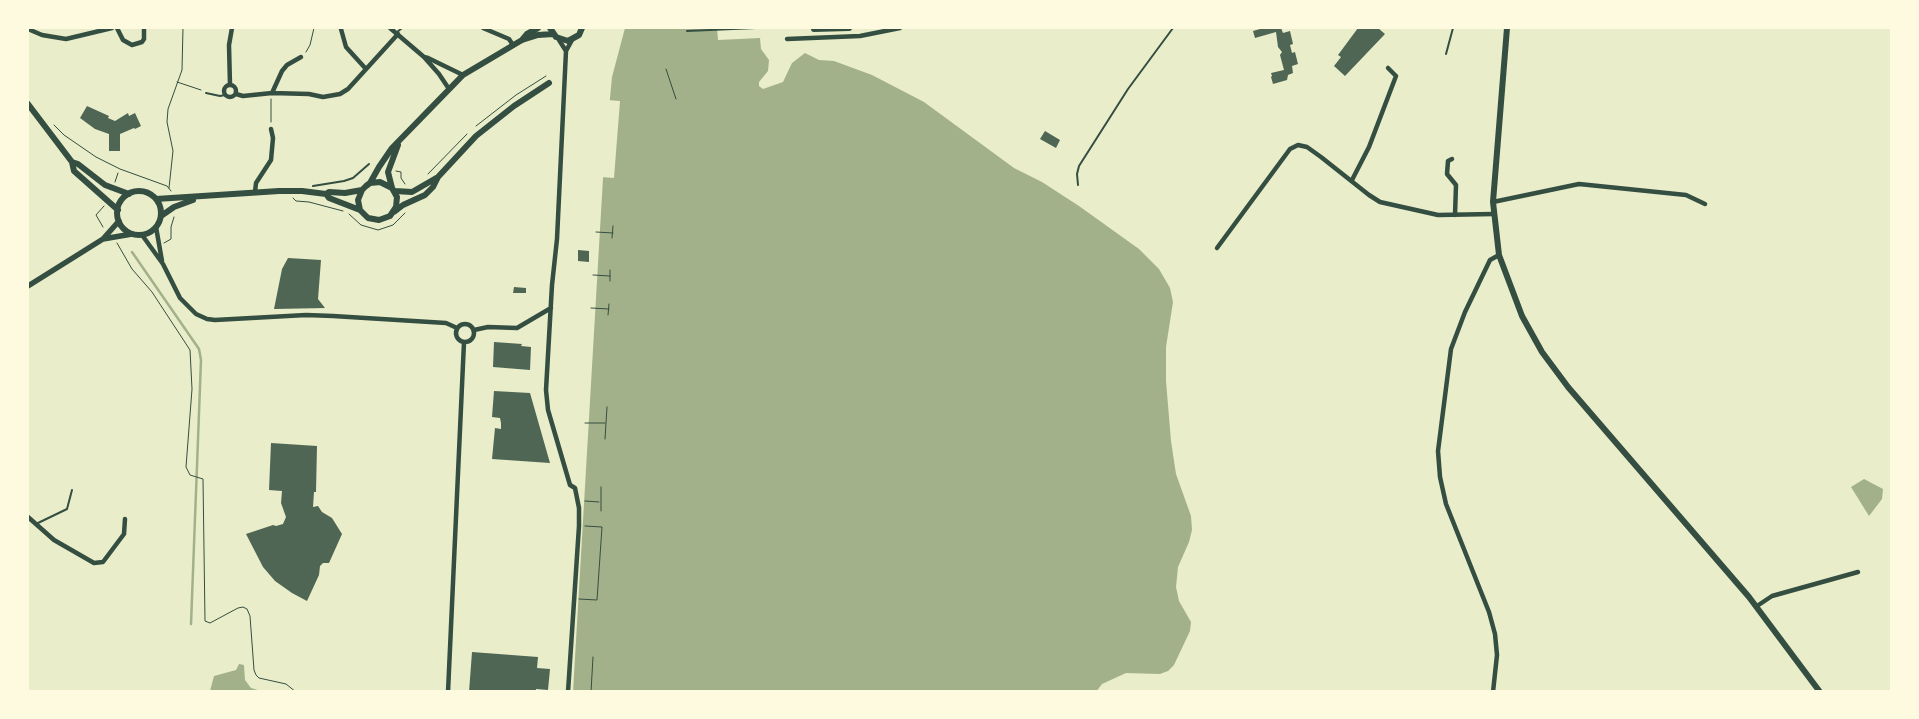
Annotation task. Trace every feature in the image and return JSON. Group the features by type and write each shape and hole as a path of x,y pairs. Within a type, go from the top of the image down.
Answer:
{"main road":[{"path":"522,40 527,34 538,28"},
{"path":"360,210 358,200 362,190 370,183 379,167 401,139 464,75 522,40 551,31 559,40 572,40 579,36 582,28"},
{"path":"814,30 849,28"},
{"path":"1508,28 1493,202 1499,255 1522,316 1535,341 1553,368 1757,606 1820,692"},
{"path":"370,183 384,183 393,190 412,192 438,177 492,122 549,83"},
{"path":"28,104 72,162 74,171 118,210"},
{"path":"394,212 397,202 388,169 401,139"},
{"path":"72,162 78,164 105,185 129,194 144,192 156,199 255,192 302,191 326,194 362,190"},
{"path":"326,194 329,198 360,210 368,218 379,220 390,216 403,205 425,195 433,187 438,177"},
{"path":"129,194 122,200 118,210 119,221 132,234 142,235 156,227 161,216 160,207 156,199"},
{"path":"161,216 174,207 198,197"}],"street":[{"path":"28,29 42,35 66,39 86,36 112,28"},
{"path":"117,28 123,40 132,45 142,42 144,28"},
{"path":"232,28 229,45 230,85 235,89 236,94"},
{"path":"390,28 424,57 449,89"},
{"path":"483,28 509,39 513,44"},
{"path":"787,39 860,36 900,28"},
{"path":"341,29 346,47 366,69"},
{"path":"230,85 225,88 225,95 230,98 236,94 243,96 272,93 317,94 323,96 340,94 348,89 397,34"},
{"path":"559,40 566,51"},
{"path":"568,692 579,526 578,508 575,488 570,485 548,410 546,376 557,229 566,51 572,40"},
{"path":"272,93 282,71 301,57"},
{"path":"424,57 464,75"},
{"path":"1352,180 1369,147 1396,76 1388,68"},
{"path":"255,192 256,183 271,160 273,138 271,129"},
{"path":"1217,248 1290,149 1298,145 1307,147 1380,202 1426,213 1456,215 1494,214"},
{"path":"1452,159 1448,161 1447,174 1456,185 1456,215"},
{"path":"1493,202 1579,184 1686,195 1705,204"},
{"path":"28,286 103,239 119,221"},
{"path":"156,227 162,264"},
{"path":"103,239 132,234"},
{"path":"142,235 162,264 180,298 196,314 207,319 306,315 446,323 457,328"},
{"path":"1493,692 1497,655 1495,634 1489,612 1446,504 1440,477 1438,451 1451,349 1465,312 1490,260 1499,255"},
{"path":"474,330 488,327 517,328 551,308"},
{"path":"457,328 465,324 470,325 474,330"},
{"path":"457,328 456,335 464,342"},
{"path":"464,342 472,339 474,330"},
{"path":"448,692 464,342"},
{"path":"28,517 54,540 94,563 103,562 124,534 125,519"},
{"path":"1757,606 1772,596 1858,572"}],"lane":[{"path":"397,34 402,28"},
{"path":"687,32 756,28"},
{"path":"1078,185 1077,174 1079,166 1128,89 1173,28"},
{"path":"1446,54 1454,28"},
{"path":"206,93 220,96 225,95"},
{"path":"313,186 352,178 369,164"},
{"path":"36,524 67,510 72,490"}],"path":[{"path":"175,199 174,194 171,193 169,188 173,151 168,122 168,108 183,63 183,28"},
{"path":"301,57 310,45 314,28"},
{"path":"666,69 676,99"},
{"path":"177,82 206,93"},
{"path":"271,129 270,101 272,93"},
{"path":"54,125 64,136 101,159 120,169 169,188"},
{"path":"401,172 402,181 409,185"},
{"path":"102,225 96,215 106,204"},
{"path":"161,244 171,238 171,227 175,213"},
{"path":"612,238 613,226"},
{"path":"596,232 613,232"},
{"path":"116,242 123,256 152,292 190,350 192,389 186,467 190,475 203,479 205,622 210,623 238,608 248,609 256,675 259,678 275,680 286,684 296,692"},
{"path":"610,270 610,281"},
{"path":"593,275 610,276"},
{"path":"608,315 609,304"},
{"path":"591,308 609,310"},
{"path":"605,439 607,407"},
{"path":"585,423 606,424"},
{"path":"600,511 601,487"},
{"path":"585,501 600,502"},
{"path":"574,598 597,600 602,527 579,526"},
{"path":"591,692 593,657"}],"shaded area":[{"path":"625,28 717,28 718,40 760,38 761,49 769,60 768,71 759,82 759,86 763,89 783,82 792,63 805,53 819,60 834,61 872,75 924,102 1014,168 1042,182 1079,206 1139,249 1159,269 1170,288 1173,302 1166,347 1166,381 1171,441 1176,474 1191,516 1192,530 1178,567 1176,587 1179,601 1191,622 1190,631 1174,665 1168,671 1160,674 1126,673 1102,684 1096,692 573,692 604,161 612,77"},
{"path":"1864,479 1883,489 1882,499 1869,516 1851,487"},
{"path":"239,664 244,665 245,680 251,688 261,691 210,691 214,676 236,670"}],"pier":[{"path":"607,100 620,101 614,178 601,177"}],"building":[{"path":"1259,28 1281,28 1283,33 1290,31 1293,44 1290,45 1292,53 1295,52 1298,64 1292,66 1293,73 1288,75 1287,80 1273,84 1271,73 1284,70 1280,55 1282,52 1278,47 1276,32 1255,38 1253,31"},
{"path":"1358,28 1378,28 1385,34 1345,76 1334,66 1341,57 1338,55"},
{"path":"87,106 109,116 108,118 115,121 128,113 129,116 135,113 141,126 120,134 120,151 109,151 109,134 95,129 80,118"},
{"path":"1045,131 1060,140 1056,148 1040,139"},
{"path":"578,250 589,251 589,262 578,261"},
{"path":"288,258 321,260 318,299 325,308 274,309 282,269"},
{"path":"514,287 526,288 526,293 513,293"},
{"path":"494,342 522,344 521,346 531,347 530,370 493,367"},
{"path":"494,391 530,393 550,463 492,459 495,428 501,429 500,418 492,417"},
{"path":"271,443 317,446 316,492 314,492 313,507 318,506 322,512 332,518 342,534 329,563 323,563 320,566 319,575 307,601 275,581 263,567 246,534 273,525 283,524 286,517 281,503 282,491 269,490"},
{"path":"472,652 538,657 537,668 550,669 548,690 536,689 536,692 469,692"}],"waterway":[{"path":"132,252 199,349 201,360 191,624"}]}
